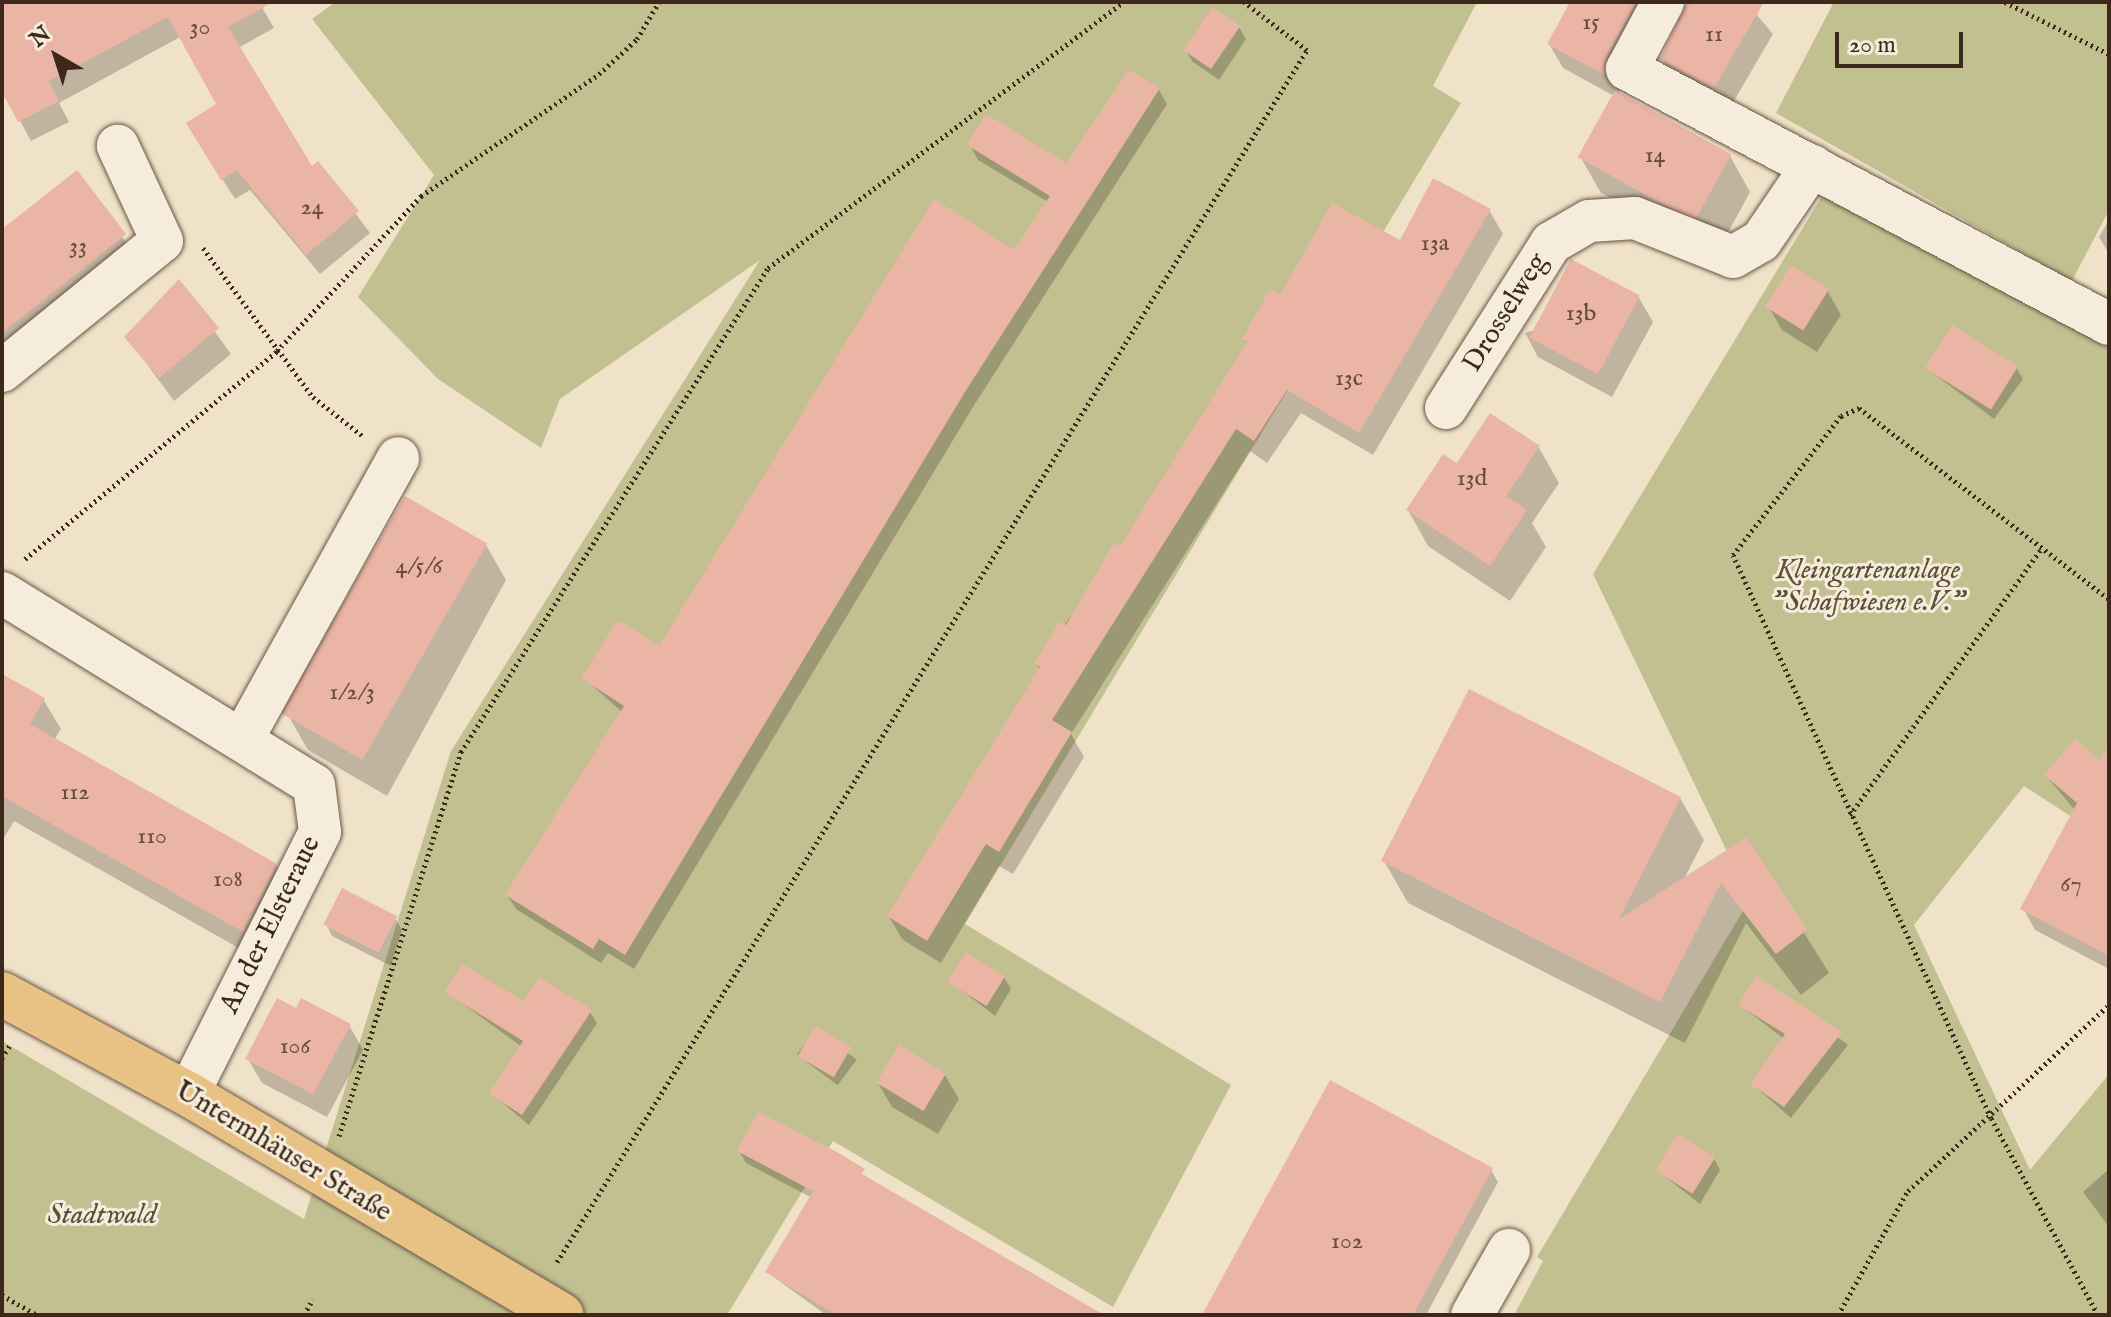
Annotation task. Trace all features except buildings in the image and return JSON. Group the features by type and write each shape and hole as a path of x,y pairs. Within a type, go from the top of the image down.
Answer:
{"main road":[{"name":"Untermhäuser Straße","path":"2,994 188,1094 547,1308"}],"street":[{"path":"1663,2 1627,69 2109,324"},
{"path":"2,371 177,238 118,146"},
{"name":"Drosselweg","path":"1446,408 1551,243 1589,221 1635,218 1733,257 1761,241 1812,166"},
{"path":"243,738 398,458"},
{"name":"An der Elsteraue","path":"8,580 314,785 320,832 188,1094"},
{"path":"1472,1315 1509,1250"}],"path":[{"path":"8,580 277,351 421,196 599,74 637,39 659,2"},
{"path":"326,1177 461,752 768,268 1123,2"},
{"path":"547,1308 1307,50 1244,2"},
{"path":"2005,2 2109,54"},
{"path":"177,238 277,351 313,397 398,458"},
{"path":"2098,1315 1991,1118 1733,555 1841,416 1859,408 2109,599"},
{"path":"1850,815 2042,548"},
{"path":"1838,1315 1908,1191 1991,1118 2109,1005"},
{"path":"2,1295 37,1315"},
{"path":"304,1315 313,1299"}],"green space":[{"name":"Stadtwald","path":"335,2 1477,2 1433,86 1461,103 965,924 1231,1085 1113,1307 833,1141 727,1315 2,1315 2,1041 304,1219 451,751 760,260 560,399 541,448 438,379 358,297 434,175 312,19"},
{"path":"1834,2 2109,2 2109,210 2072,281 1776,113"},
{"name":"Kleingartenanlage \"Schafwiesen e.V.\"","path":"1827,188 2109,336 2109,841 2024,786 1914,925 2030,1170 2109,1074 2109,1315 1514,1315 1543,1261 1537,1257 1750,899 1593,574"}]}
